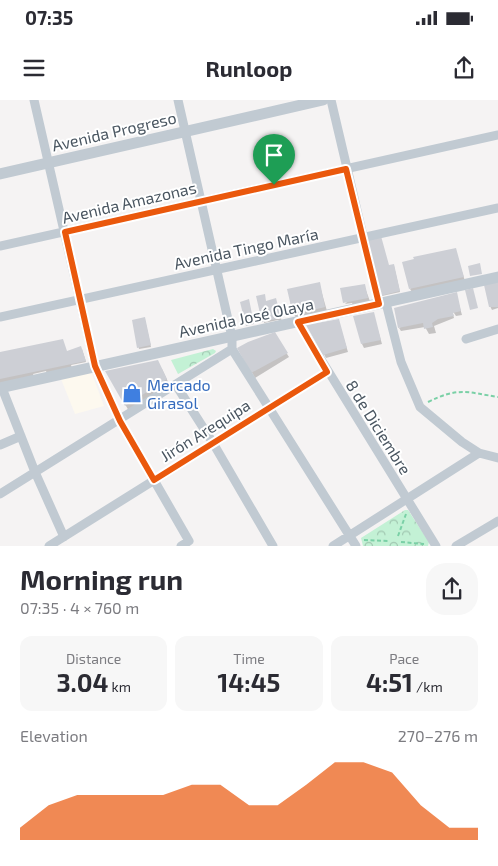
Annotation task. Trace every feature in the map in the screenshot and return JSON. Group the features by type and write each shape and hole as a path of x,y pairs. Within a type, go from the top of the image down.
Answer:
{"street":[{"path":"34,100 95,366 120,421 154,480 185,544"},
{"path":"178,100 232,336 232,348 270,406 350,537 358,543"},
{"name":"Avenida Progreso","path":"0,174 323,100"},
{"path":"330,100 363,238 382,303 401,362 420,406 479,453 498,458"},
{"name":"Avenida Amazonas","path":"0,246 498,135"},
{"name":"Avenida Tingo María","path":"0,317 498,208"},
{"name":"Avenida José Olaya","path":"1,388 498,277"},
{"name":"8 de Diciembre","path":"298,322 434,545"},
{"path":"466,339 498,329"},
{"path":"0,494 120,421 232,348"},
{"name":"Jirón Arequipa","path":"49,546 327,372"},
{"path":"176,385 213,443 273,546"},
{"path":"1,388 64,537"},
{"path":"0,445 21,436"},
{"path":"334,546 479,453"},
{"path":"456,546 498,521"}],"path":[{"path":"420,406 445,393 458,390 498,397"},
{"path":"398,536 407,512"},
{"path":"358,543 388,541"},
{"path":"401,542 434,545"}],"shaded area":[{"name":"Mercado Girasol","path":"91,371 104,406 75,414 61,379"}],"green space":[{"path":"213,349 216,351 215,353 178,374 171,360"},
{"path":"405,510 408,510 429,542 428,546 363,546 361,538"}],"building":[{"path":"381,236 389,265 394,264 400,291 380,296 368,240"},
{"path":"456,248 464,277 409,289 402,262 414,259 413,257"},
{"path":"480,263 482,274 470,276 468,266"},
{"path":"320,282 325,307 293,315 287,289"},
{"path":"498,282 498,307 489,307 484,285"},
{"path":"365,284 368,298 343,303 340,288"},
{"path":"473,288 478,308 470,310 465,290"},
{"path":"457,292 461,311 453,313 454,316 438,319 432,323 433,327 424,329 423,323 398,328 394,308"},
{"path":"265,294 266,301 276,298 281,318 262,322 256,296"},
{"path":"249,299 254,324 246,326 240,302"},
{"path":"374,312 381,340 361,344 353,316"},
{"path":"145,317 151,345 137,348 132,320"},
{"path":"339,319 347,348 323,355 306,325"},
{"path":"275,332 288,353 251,373 237,348"},
{"path":"63,339 67,351 81,346 86,361 0,379 0,352"},
{"name":"Mercado Girasol","path":"158,360 167,379 125,406 105,371"}],"place":[{"name":"Mercado Girasol","path":"132,393"}],"route":[{"path":"346,169 379,304 298,322 327,372 154,480 120,421 95,366 65,232 274,185 346,169"}]}
